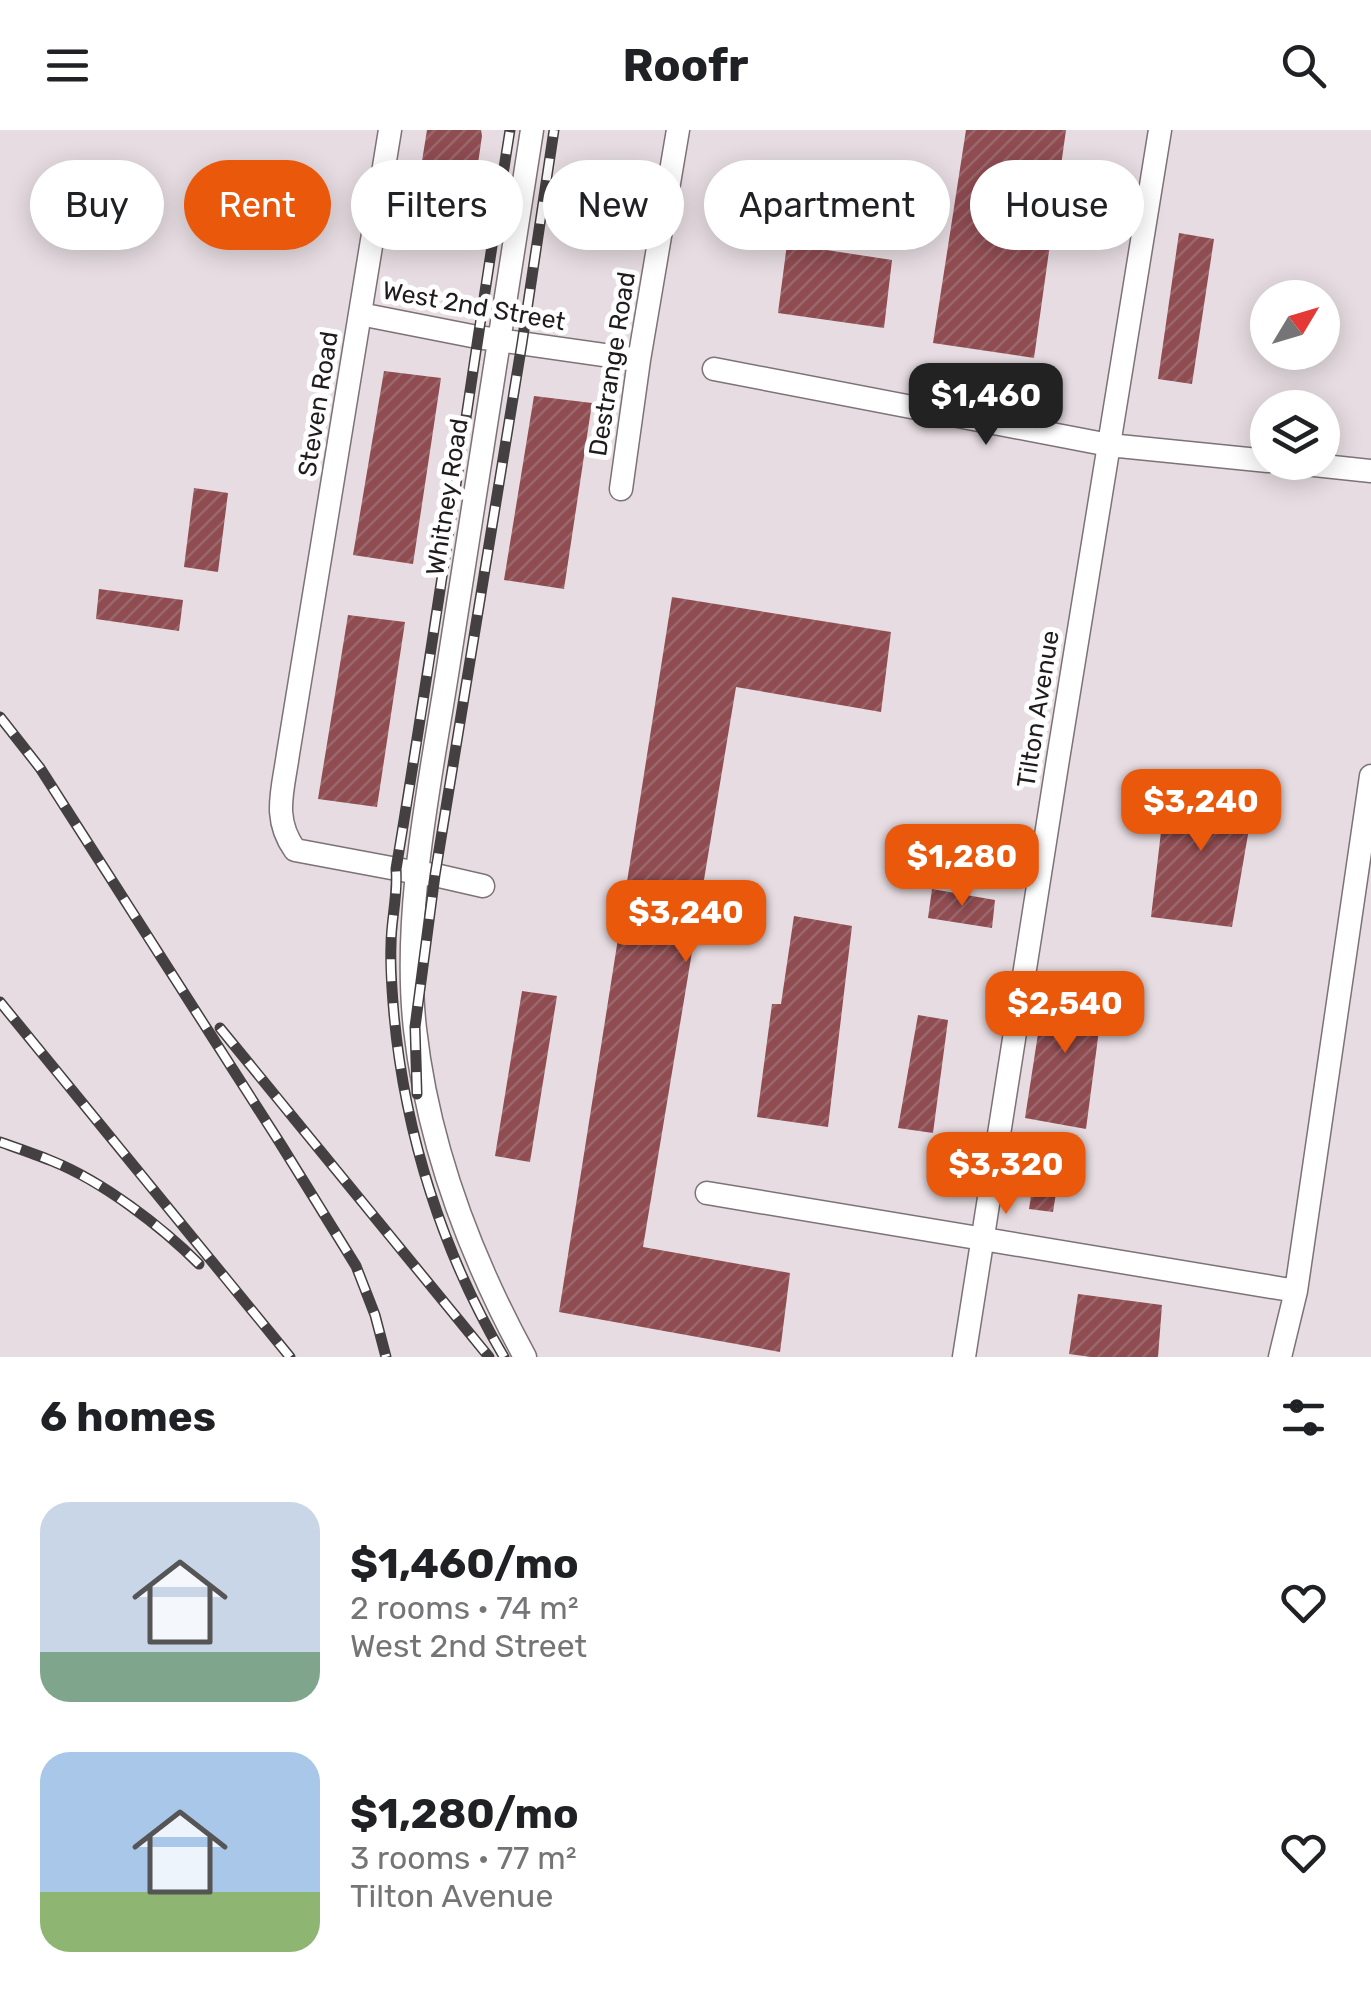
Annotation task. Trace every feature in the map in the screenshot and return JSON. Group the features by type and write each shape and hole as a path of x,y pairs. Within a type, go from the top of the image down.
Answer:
{"street":[{"name":"Steven Road","path":"390,130 280,814 284,834 295,850 418,874"},
{"name":"Whitney Road","path":"525,1357 500,1311 461,1219 426,1104 415,1027 412,962 418,874 532,130"},
{"name":"Destrange Road","path":"621,489 678,130"},
{"name":"Tilton Avenue","path":"964,1357 1160,130"},
{"name":"West 2nd Street","path":"360,314 639,360"},
{"path":"714,369 1109,445 1250,459"},
{"path":"1340,468 1371,471"},
{"path":"1280,1357 1296,1290 1371,776"},
{"path":"418,874 435,874 484,886"},
{"path":"707,1192 1296,1290"}],"building":[{"path":"427,130 481,130 478,160 422,160"},
{"path":"966,130 1066,130 1062,160 970,160 970,250 1049,250 1034,358 933,343"},
{"path":"1179,233 1214,239 1192,384 1158,379"},
{"path":"786,250 826,250 892,260 884,328 778,313"},
{"path":"384,371 441,378 413,564 353,555"},
{"path":"534,396 592,403 564,589 504,580"},
{"path":"194,488 228,493 218,572 184,567"},
{"path":"99,589 183,600 179,631 96,619"},
{"path":"672,597 891,632 881,712 736,687 643,1247 790,1273 780,1352 559,1312"},
{"path":"348,615 405,622 377,807 318,799"},
{"path":"1167,781 1255,794 1232,927 1151,917"},
{"path":"932,889 995,900 992,928 928,918"},
{"path":"794,916 852,926 828,1127 757,1117 772,1004 781,1004"},
{"path":"1046,982 1104,992 1086,1129 1025,1118"},
{"path":"522,991 557,996 530,1162 495,1156"},
{"path":"918,1015 948,1020 933,1133 898,1128"},
{"path":"1038,1151 1062,1155 1053,1212 1029,1209"},
{"path":"1078,1294 1162,1305 1158,1357 1069,1354"}],"railway":[{"path":"504,1357 463,1277 430,1192 399,1060 391,954 396,869 510,130"},
{"path":"417,1094 415,1027 435,875 554,130"},
{"path":"0,717 40,768 356,1266 386,1357"},
{"path":"0,1002 290,1357"},
{"path":"220,1028 489,1357"},
{"path":"0,1142 91,1180 149,1220 199,1264"}]}
